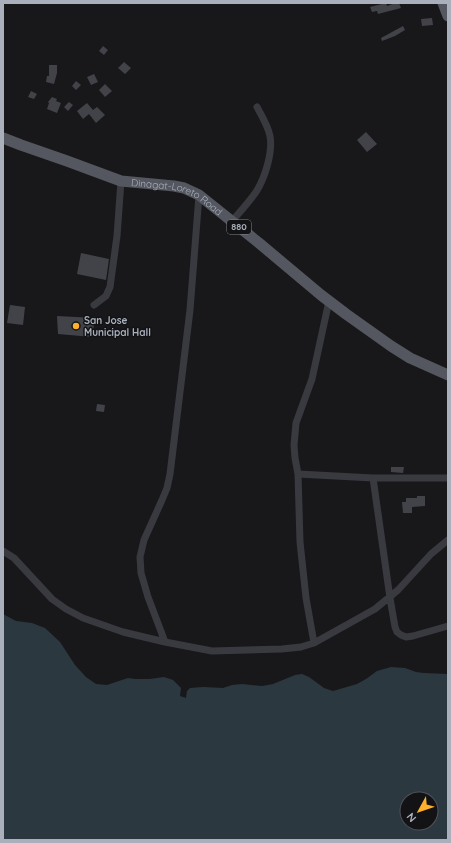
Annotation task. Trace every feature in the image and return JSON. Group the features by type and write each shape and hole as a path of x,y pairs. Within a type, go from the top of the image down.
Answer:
{"main road":[{"path":"443,3 448,16"},
{"name":"Dinagat-Loreto Road","path":"3,138 21,146 121,181 174,186 184,188 199,195 329,301 399,352 448,375"}],"street":[{"path":"232,221 255,193 261,182 267,164 270,147 270,135 264,118 257,107"},
{"path":"94,305 106,296 110,287 117,236 121,181"},
{"path":"165,642 148,597 141,573 140,557 144,540 167,488 170,474 190,310 199,195"},
{"path":"314,642 306,598 300,542 299,487 294,445 296,423 312,379 329,301"},
{"path":"298,474 374,478 448,478"},
{"path":"374,478 390,598 397,632 406,637 448,626"},
{"path":"3,551 14,558 52,599 66,609 83,618 122,632 212,651 282,649 301,647 314,642 371,612 390,598 431,554 448,540"}],"shaded area":[{"path":"3,614 16,621 32,623 45,628 60,642 75,665 86,677 96,684 107,685 128,678 150,679 164,677 173,680 181,688 180,696 186,698 187,691 190,688 223,688 242,684 262,686 273,684 295,675 302,674 309,677 324,688 333,691 357,684 377,671 391,667 405,668 424,673 448,674 448,840 3,840"}],"building":[{"path":"386,3 387,6 399,3 401,8 378,14 377,11 372,12 370,7"},
{"path":"432,18 433,25 422,26 421,19"},
{"path":"403,26 405,30 382,41 381,38"},
{"path":"103,46 108,50 104,55 99,51"},
{"path":"124,62 131,68 125,74 118,68"},
{"path":"49,65 57,65 57,73 54,84 46,82 47,76 49,76"},
{"path":"94,74 98,82 91,85 87,77"},
{"path":"76,81 81,85 76,90 72,86"},
{"path":"105,84 112,91 105,97 99,90"},
{"path":"31,91 37,94 34,99 28,97"},
{"path":"52,97 61,103 57,113 47,109 48,102"},
{"path":"69,102 73,105 68,111 64,107"},
{"path":"87,103 93,110 97,107 105,115 96,123 89,114 83,119 77,111"},
{"path":"366,132 377,144 367,152 357,140"},
{"path":"81,253 109,259 106,280 77,274"},
{"path":"10,305 25,307 23,325 7,323"},
{"name":"San Jose Municipal Hall","path":"57,316 95,318 92,337 58,334"},
{"path":"97,404 105,405 104,412 96,411"},
{"path":"391,467 404,467 403,473 391,472"},
{"path":"417,496 425,496 425,506 412,507 412,513 403,513 402,502 406,502 406,498 417,498"}],"place":[{"name":"San Jose Municipal Hall","path":"76,326"}]}
